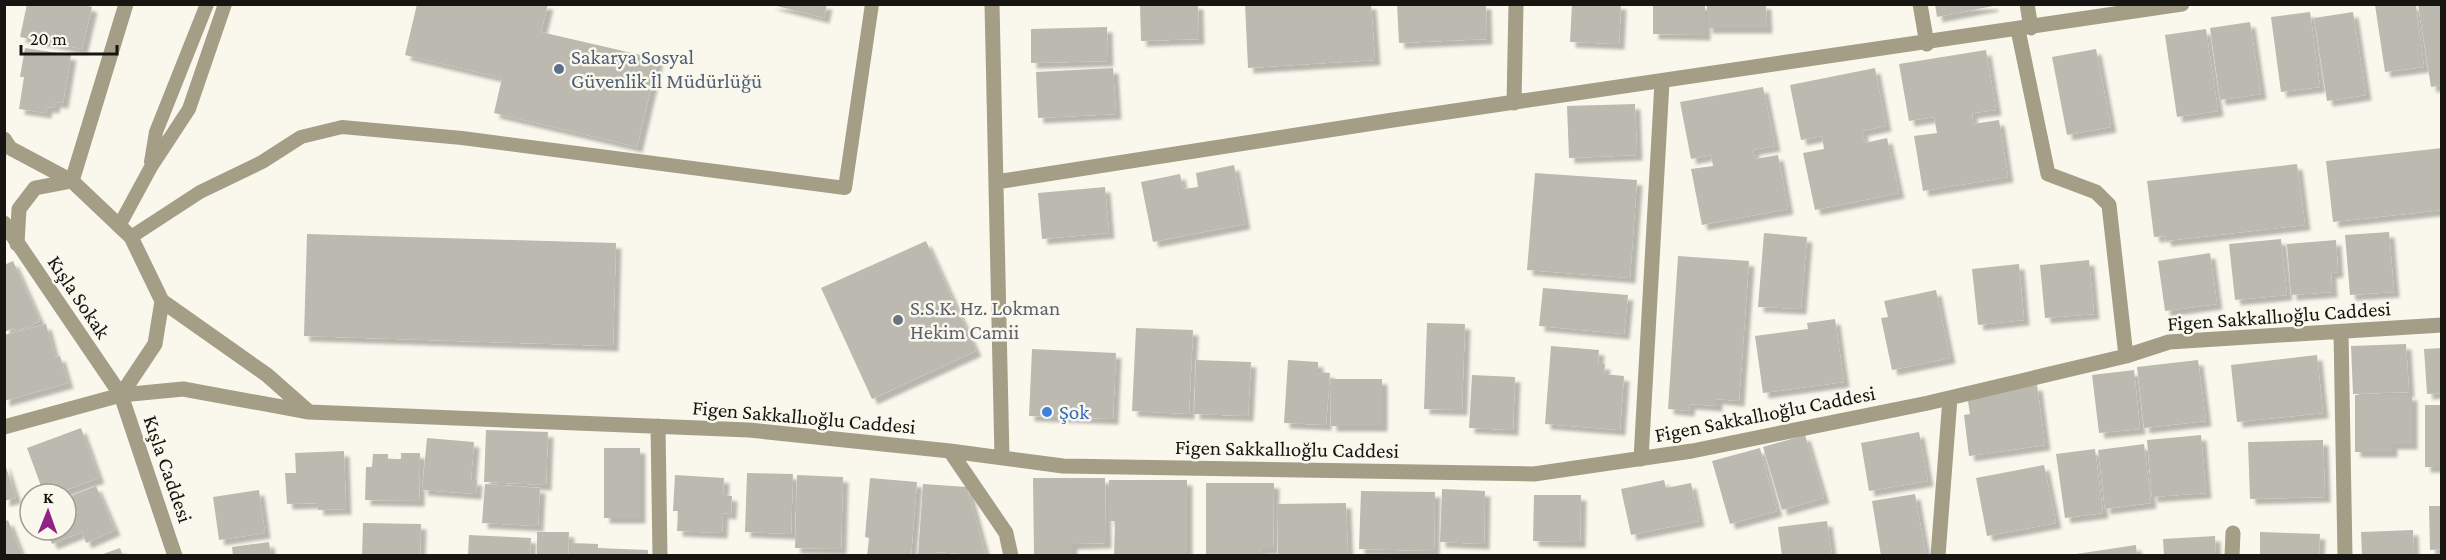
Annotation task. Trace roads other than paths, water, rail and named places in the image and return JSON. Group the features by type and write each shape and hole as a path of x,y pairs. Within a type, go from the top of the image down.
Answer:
{"street":[{"path":"72,181 126,4"},
{"path":"992,4 1002,458"},
{"path":"1514,103 1516,4"},
{"path":"1920,4 1927,44"},
{"path":"2027,4 2025,29 2048,174 2096,192 2109,205 2126,356"},
{"path":"996,183 2182,4"},
{"path":"1641,459 1662,82"},
{"path":"4,139 10,148 72,181 131,237 162,301 267,375 309,412"},
{"path":"17,244 19,209 36,188 72,181"},
{"name":"Kışla Sokak","path":"4,223 121,395"},
{"path":"121,395 155,344 162,301"},
{"name":"Figen Sakkallıoğlu Caddesi","path":"4,428 121,395 183,389 309,412 749,430 950,451 1063,466 1534,474 1692,451 1950,398 2126,356 2169,342 2442,325"},
{"path":"2340,332 2345,555"},
{"name":"Kışla Caddesi","path":"121,395 175,555"},
{"path":"1938,555 1950,398"},
{"path":"658,426 660,555"},
{"path":"950,451 1006,532 1011,555"},
{"path":"2232,555 2233,533"}],"lane":[{"path":"151,167 156,132 207,4"},
{"path":"119,226 151,167 189,109 225,4"},
{"path":"131,237 200,192 262,162 301,137 342,127 462,138 845,188 872,4"}],"place":[{"name":"Sakarya Sosyal Güvenlik İl Müdürlüğü","path":"559,69"},
{"name":"S.S.K. Hz. Lokman Hekim Camii","path":"898,320"},
{"name":"Şok","path":"1047,412"}]}
